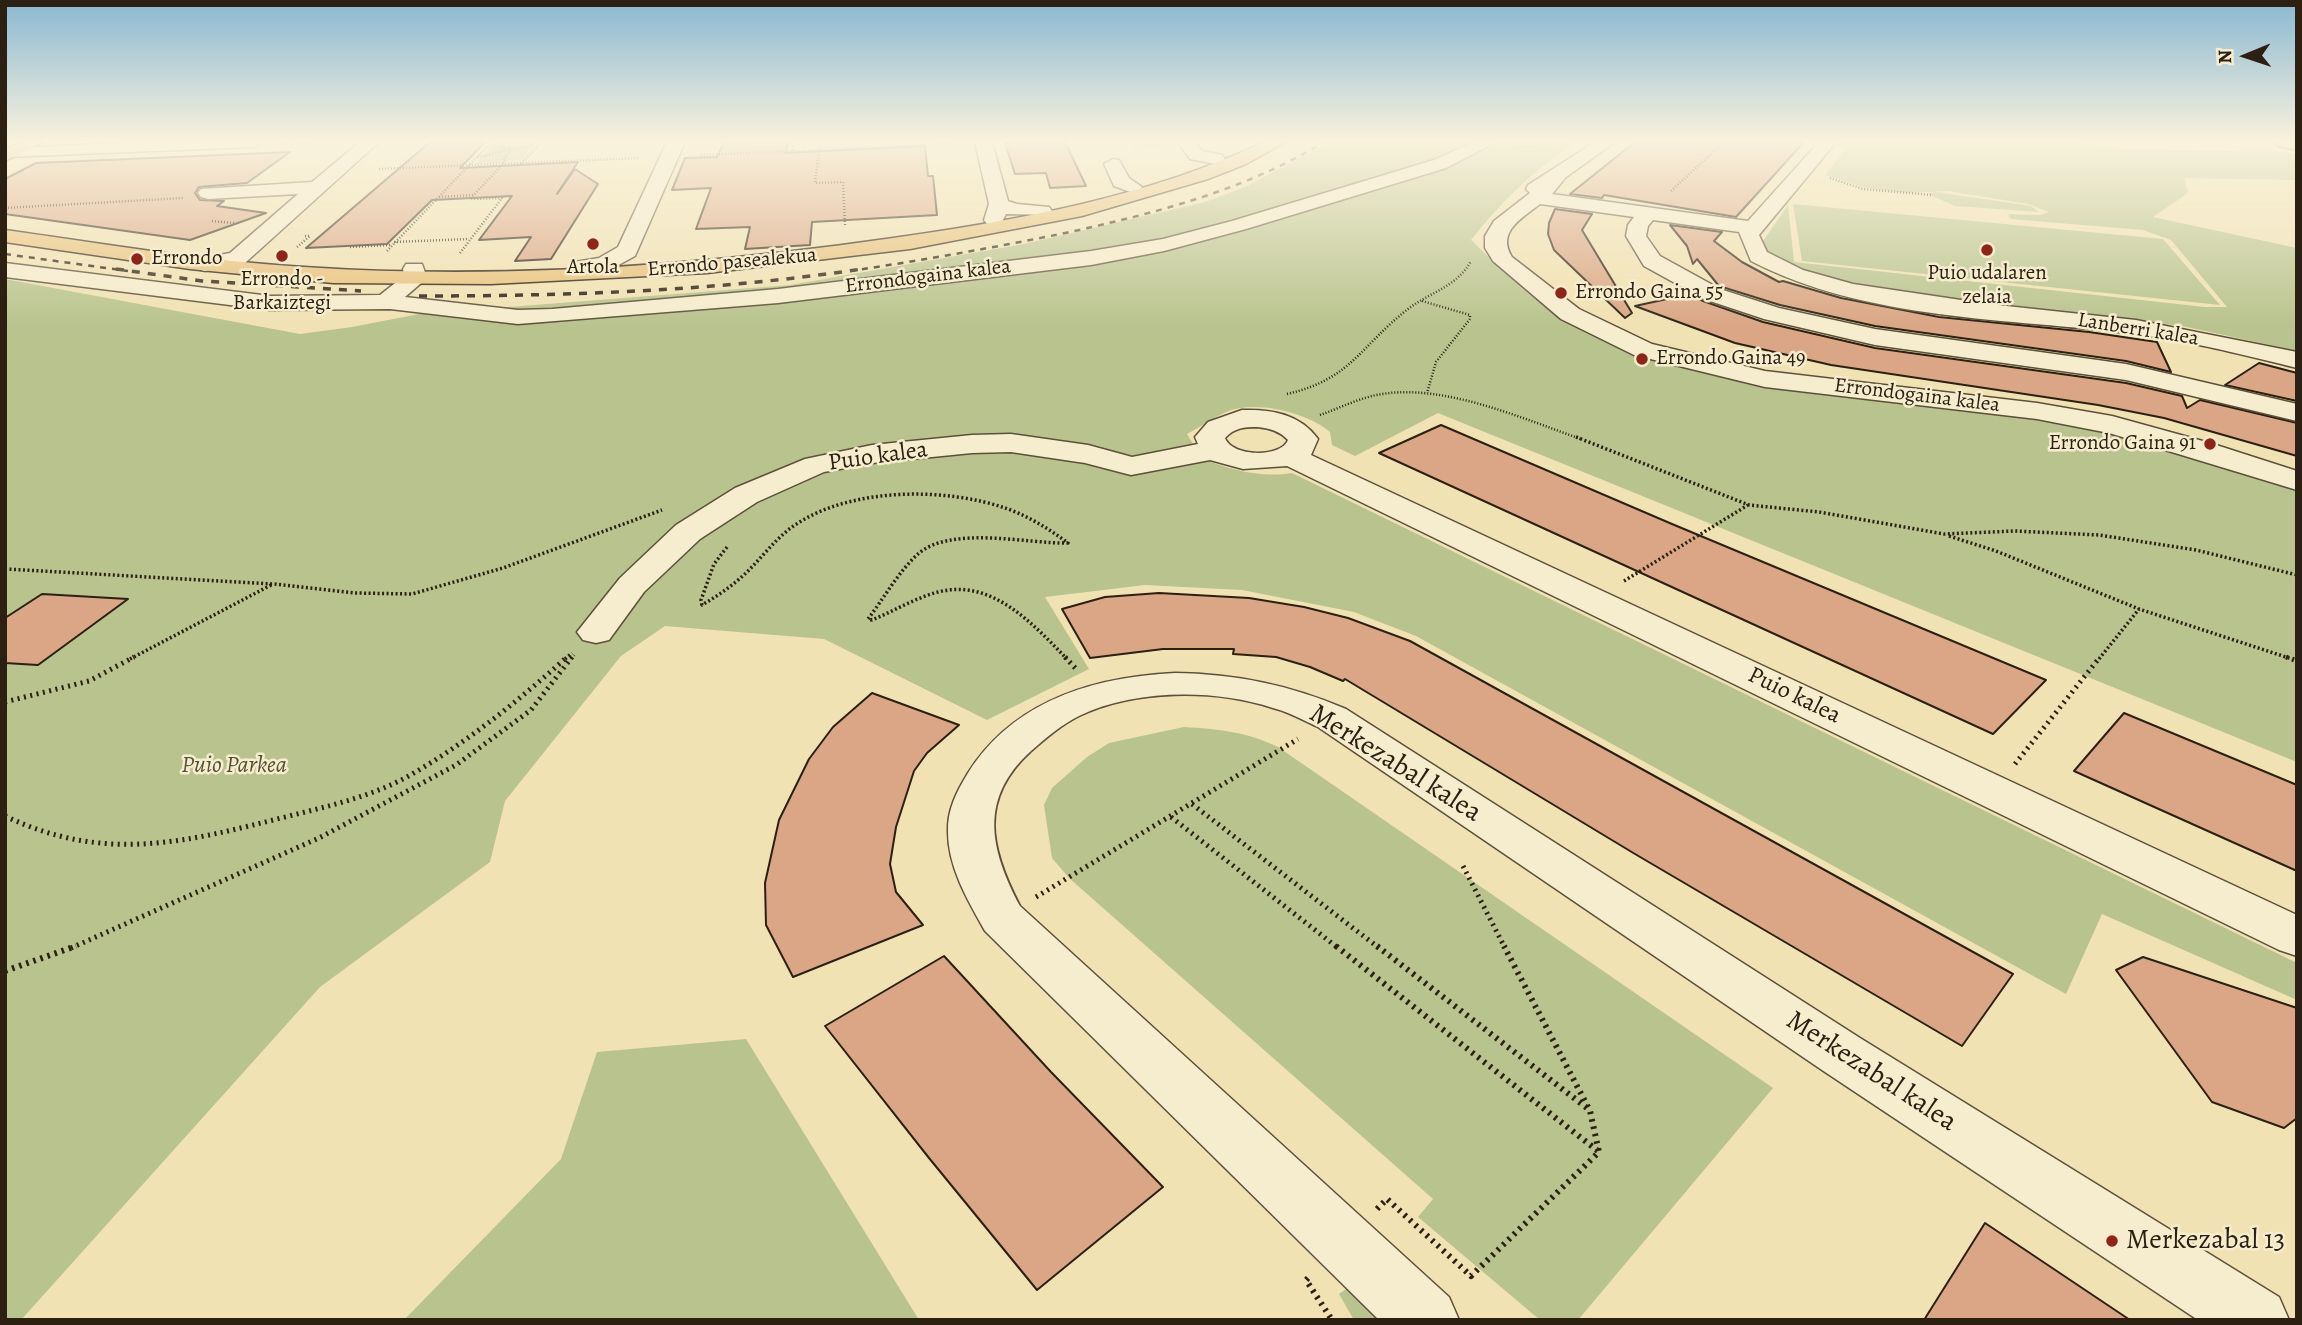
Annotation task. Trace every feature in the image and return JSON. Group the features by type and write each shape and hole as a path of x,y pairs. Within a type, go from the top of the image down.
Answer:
{"main road":[{"name":"Errondo pasealekua","path":"237,258 415,273 649,263 846,244 996,212 1042,211 1069,204"},
{"name":"Errondo pasealekua","path":"5,226 301,274 547,275 696,267 840,252 929,239 1102,204"},
{"name":"Errondo pasealekua","path":"5,236 202,258"}],"street":[{"path":"202,258 237,258 298,204"},
{"path":"583,267 605,263 627,251 648,204"},
{"path":"994,204 996,212"},
{"name":"Errondogaina kalea","path":"5,270 270,303 390,302 518,317 552,316 778,296 1091,258 1164,246 1309,204"},
{"path":"1494,244 1498,230 1530,204"},
{"path":"1551,204 1648,213 1751,228 1773,204"},
{"path":"1648,213 1637,225 1636,236 1652,261 1712,294 1773,314 1875,337 2126,372 2297,413"},
{"name":"Lanberri kalea","path":"1751,228 1746,241 1751,252 1790,274 1821,284 1902,299 2135,327 2297,360"},
{"path":"202,258 262,237"},
{"name":"Errondogaina kalea","path":"1494,244 1504,261 1570,314 1643,350 1765,379 2037,411 2112,425 2199,449 2297,481"},
{"path":"627,251 637,259 649,263"},
{"path":"390,302 392,295 415,273"},
{"name":"Puio kalea","path":"1216,450 1210,437 1218,427 1260,420 1290,442 1593,600 2297,937"},
{"name":"Puio kalea","path":"596,632 632,585 688,532 746,495 817,466 872,454 998,443 1088,454 1131,466 1216,450 1246,461 1264,461 1290,442"},
{"name":"Merkezabal kalea","path":"1426,1320 1002,918 979,873 970,828 982,782 1005,753 1033,728 1066,707 1103,695 1156,686 1203,684 1245,688 1289,699 1332,718 1853,1061 2256,1320"}],"path":[{"path":"5,208 79,204"},
{"path":"385,253 431,204"},
{"path":"454,261 497,204"},
{"path":"844,204 846,244"},
{"path":"1648,213 1658,204"},
{"path":"300,236 310,236 294,250 307,249"},
{"path":"349,247 470,239"},
{"path":"1277,397 1321,385 1333,378 1393,326 1405,311 1464,275 1478,249 1494,244"},
{"path":"1422,302 1470,315 1471,319 1450,341 1433,367 1427,382 1427,393"},
{"path":"1290,442 1379,394 1411,391 1454,398 1623,454 1748,505 1819,512 1944,534 1996,551 2139,609 2297,661"},
{"path":"733,539 714,564 701,600 702,605 720,594 798,523 862,499 894,495 931,495 978,501 1021,514 1053,530 1068,543 1040,544 971,537 935,545 919,554 868,619 872,621 943,591 969,589 987,595 1023,617 1103,695"},
{"path":"1593,600 1748,505"},
{"path":"5,569 274,584 355,593 412,594 503,568 667,508"},
{"path":"1944,534 2015,531 2099,535 2196,550 2297,575"},
{"path":"5,702 89,681 274,584"},
{"path":"1993,792 2139,609"},
{"path":"5,816 27,829 69,841 135,846 229,832 355,800 404,778 477,733 530,691 596,632"},
{"path":"5,971 79,945 319,838 456,765 531,709 596,632"},
{"path":"1002,918 1332,718"},
{"path":"1192,804 1590,1111"},
{"path":"1171,817 1600,1152"},
{"path":"1463,866 1590,1111 1600,1152"},
{"path":"1373,1213 1387,1199 1471,1276 1600,1152"}],"green space":[{"name":"Puio Parkea","path":"1197,204 1503,204 1471,240 1544,306 1590,335 1621,348 1652,358 2101,429 2297,490 2297,762 1438,413 1355,456 1332,445 1330,432 1309,419 1266,408 1238,408 1187,434 1202,459 1246,472 1292,473 2297,963 2297,1000 2102,914 2066,994 1416,636 1354,612 1242,590 1145,585 1045,597 1089,669 987,720 824,639 665,626 621,656 505,801 490,862 320,987 21,1320 5,1320 5,279 300,334 419,314 790,285 1024,244"},
{"name":"Puio udalaren zelaia","path":"1793,204 2163,239 2220,305 1802,261"},
{"path":"1950,204 2016,204 2031,206 2039,212"},
{"path":"2028,204 2172,204 2153,217 2297,248 2297,351 2182,326 1865,287 1810,273 1774,257 1764,249 1763,241 1788,205 1794,262 2205,307 2227,307 2171,240 2143,230 2011,219 2008,214 2040,215 2049,212"},
{"path":"1184,727 1232,732 1278,747 1773,1088 1578,1320 1540,1320 1418,1217 1433,1199 1069,878 1052,858 1044,805 1052,788 1087,757 1109,743"},
{"path":"746,1039 919,1320 404,1320 561,1159 597,1052"},
{"path":"1356,1282 1393,1320 1354,1320 1339,1294"}],"building":[{"path":"5,204 220,204 217,206 266,213 190,240 5,214"},
{"path":"358,204 428,204 387,244 306,248"},
{"path":"506,204 586,204 551,259 515,261 531,237 479,240"},
{"path":"705,204 936,204 937,215 812,222 810,245 745,249 750,227 696,229"},
{"path":"1657,204 1748,204 1736,217"},
{"path":"1555,209 1592,214 1582,230 1632,313 1625,318 1554,250 1548,234"},
{"path":"1670,225 1722,232 1714,241 1742,262 1779,282 1841,298 1939,317 2089,332 2157,342 2171,372 2126,361 1875,326 1780,305 1719,286 1697,259 1693,264 1687,246"},
{"path":"1690,294 1763,322 1875,348 2126,383 2182,396 2187,408 2200,400 2297,423 2297,456 2164,418 2098,405 1831,365 1735,343 1635,306"},
{"path":"2259,363 2297,373 2297,401 2225,385"},
{"path":"1441,425 2046,680 1993,734 1379,453"},
{"path":"1159,593 1249,598 1304,607 1348,618 1410,641 2013,974 1962,1046 1635,854 1345,679 1343,681 1276,657 1233,654 1234,649 1163,649 1090,658 1062,609 1105,597"},
{"path":"42,594 128,599 38,665 5,663 5,618"},
{"path":"872,693 959,725 927,753 914,771 896,827 890,864 896,892 923,925 793,977 766,925 765,883 779,820 809,759 833,727"},
{"path":"2124,713 2297,785 2297,871 2074,771"},
{"path":"944,956 1051,1072 1163,1187 1037,1290 825,1026"},
{"path":"2143,957 2297,1008 2297,1118 2284,1128 2212,1102 2116,970"},
{"path":"1985,1223 2130,1320 1924,1320"}],"railway":[{"path":"850,271 1070,232 1180,204"},
{"path":"5,254 128,271"},
{"path":"116,269 202,281 361,291"},
{"path":"419,296 641,291 862,269"}],"place":[{"name":"Artola","path":"593,244"},
{"name":"Puio udalaren zelaia","path":"1987,250"},
{"name":"Errondo - Barkaiztegi","path":"282,256"},
{"name":"Errondo","path":"137,259"},
{"name":"Errondo Gaina 55","path":"1561,293"},
{"name":"Errondo Gaina 49","path":"1642,359"},
{"name":"Errondo Gaina 91","path":"2210,444"},
{"name":"Merkezabal 13","path":"2112,1241"}]}
